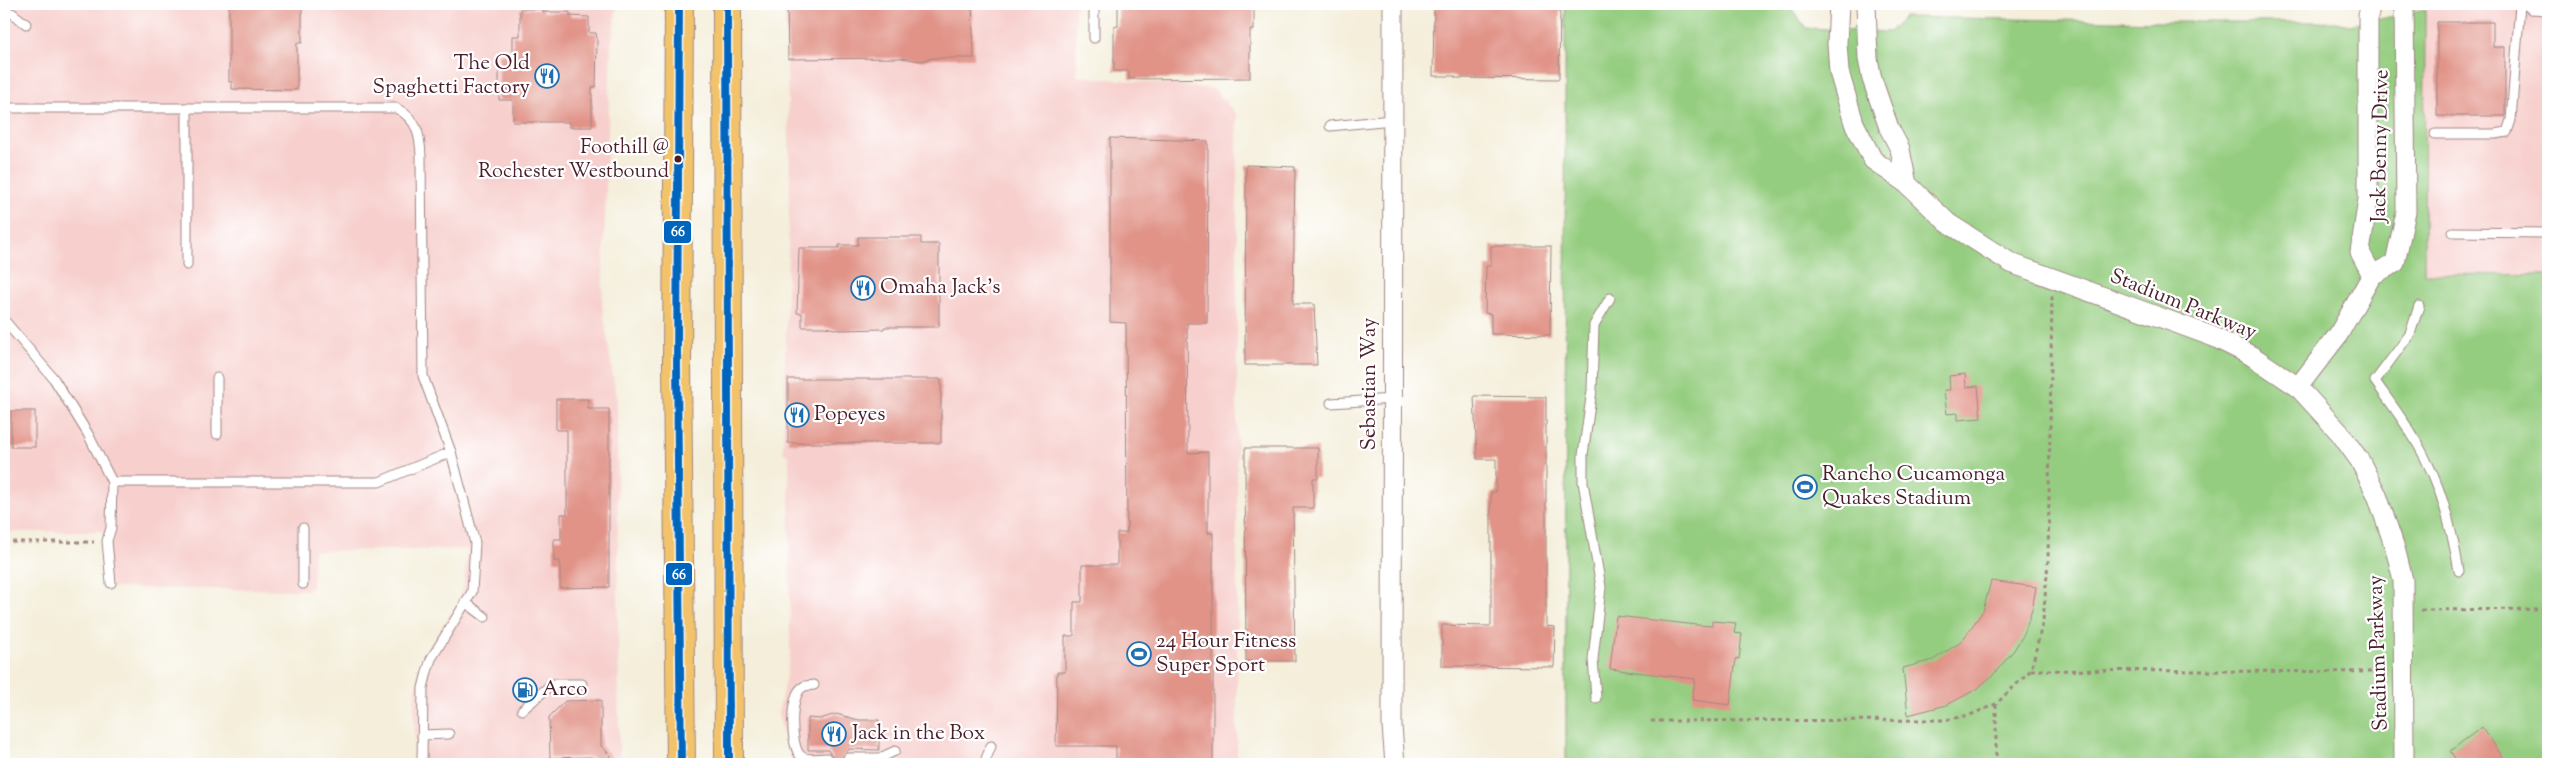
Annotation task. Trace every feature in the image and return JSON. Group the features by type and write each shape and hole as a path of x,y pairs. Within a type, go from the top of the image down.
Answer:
{"main road":[{"path":"679,4 677,363 681,764"},
{"path":"727,4 729,764"}],"street":[{"name":"Sebastian Way","path":"1393,4 1392,726 1395,764"},
{"name":"Stadium Parkway","path":"1839,4 1836,43 1839,72 1854,123 1872,160 1907,184 1948,224 1974,242 2011,263 2214,338 2252,356 2298,387 2340,432 2360,461 2377,495 2395,548 2403,580 2404,764"},
{"path":"1866,4 1868,59 1872,79 1886,121 1900,149 1907,184"},
{"name":"Jack Benny Drive","path":"2372,4 2368,15 2368,199 2360,252 2372,275 2395,263 2406,212 2404,4"},
{"path":"2298,387 2338,335 2372,275"}],"lane":[{"path":"1094,4 1094,38"},
{"path":"2435,134 2496,134 2507,132 2512,120 2520,4"},
{"path":"2525,4 2531,9 2548,10"},
{"path":"12,13 26,24"},
{"path":"4,108 396,108 408,114 416,125 420,139 423,376 451,452 475,543 472,592 432,659 423,688 422,764"},
{"path":"187,265 188,108"},
{"path":"1330,126 1392,120"},
{"path":"2453,232 2548,233"},
{"path":"1596,698 1593,659 1601,587 1583,482 1583,455 1592,390 1594,325 1610,298"},
{"path":"2419,306 2410,334 2375,380 2407,425 2429,466 2444,509 2459,571"},
{"path":"4,320 54,379 88,434 112,482 111,528 107,542 111,583"},
{"path":"216,378 216,434"},
{"path":"1331,403 1393,399"},
{"path":"112,482 379,482 451,452"},
{"path":"303,528 303,584"},
{"path":"465,602 485,617"},
{"path":"522,710 552,684 582,684"},
{"path":"814,685 803,687 796,694 793,703 794,748 800,756 806,759 827,758"},
{"path":"422,735 449,734"},
{"path":"984,764 991,746"},
{"path":"848,758 880,758 895,751"}],"path":[{"path":"1651,721 1945,720 1970,715 1996,704 2031,670 2043,621 2048,562 2053,278"},
{"path":"4,542 107,542"},
{"path":"2404,610 2548,609"},
{"path":"2031,670 2405,672"},
{"path":"1996,704 1996,764"}],"shaded area":[{"path":"4,4 615,4 617,6 611,44 602,304 617,402 619,764 415,764 414,703 418,671 432,643 459,602 468,549 314,551 312,587 308,590 110,588 105,580 103,531 4,532"},
{"path":"785,4 1075,4 1077,76 1214,89 1237,115 1237,764 792,764 778,715 790,655 789,456 783,452 790,172"},
{"path":"2436,4 2548,4 2548,275 2424,274 2425,10"}],"green space":[{"path":"1788,4 1806,28 1889,32 1904,17 2164,22 2336,22 2350,25 2425,10 2424,274 2548,275 2548,764 1566,764 1565,6"}],"building":[{"path":"229,4 292,4 292,6 302,6 302,43 297,43 297,90 232,89 232,82 229,82"},
{"path":"787,4 972,4 974,58 933,58 921,61 901,58 788,59"},
{"path":"1118,4 1254,4 1254,30 1250,30 1250,78 1129,79 1129,71 1114,71 1114,27 1118,26"},
{"path":"1439,4 1560,5 1559,79 1433,76 1434,10"},
{"name":"The Old Spaghetti Factory","path":"520,9 543,9 543,12 570,12 570,16 589,17 589,33 596,33 597,40 596,87 592,87 592,127 569,127 569,122 513,122 513,100 499,100 499,54 513,54 513,36 520,36"},
{"path":"2437,22 2493,22 2493,47 2505,47 2505,116 2437,116"},
{"path":"1110,138 1208,141 1207,323 1187,323 1188,453 1208,452 1208,533 1213,533 1213,762 1116,762 1116,746 1056,746 1057,672 1065,672 1065,636 1074,636 1074,602 1082,602 1082,565 1117,565 1117,533 1127,533 1126,323 1110,322"},
{"path":"1246,165 1295,167 1293,304 1314,304 1317,365 1245,365"},
{"path":"858,237 921,237 921,244 939,244 939,327 884,327 884,329 840,330 825,327 802,327 802,313 797,313 799,248 839,248 839,245 858,245"},
{"path":"1491,246 1551,246 1550,335 1491,334 1491,314 1485,313 1486,266 1491,266"},
{"path":"1965,374 1966,387 1978,386 1981,418 1958,420 1958,413 1947,414 1944,390 1950,390 1949,376"},
{"path":"788,379 941,379 941,443 788,443"},
{"path":"1474,396 1546,397 1546,626 1555,627 1554,667 1442,666 1442,625 1491,626 1491,492 1496,492 1496,459 1477,459"},
{"path":"556,399 588,399 588,409 609,409 609,587 560,588 560,561 554,561 554,539 561,539 561,514 567,514 567,430 556,430"},
{"path":"11,411 35,411 35,447 11,447"},
{"path":"1245,448 1318,448 1318,478 1313,478 1313,508 1293,508 1295,661 1246,661"},
{"path":"1991,581 2036,587 2032,610 2024,634 2014,650 1994,674 1977,689 1947,705 1908,715 1903,668 1933,660 1961,642 1983,611"},
{"path":"1616,616 1712,626 1712,621 1736,623 1734,633 1742,634 1739,659 1736,658 1730,705 1692,700 1695,679 1610,669"},
{"path":"601,700 601,746 611,756 603,764 599,764 592,757 550,758 549,717 565,701"},
{"path":"836,714 859,720 879,720 879,750 849,749 842,758 843,762 848,764 827,764 833,758 828,750 808,750 808,718 820,719"},
{"path":"2482,727 2508,764 2459,764 2450,751"}],"transit line":[{"name":"66","path":"679,4 677,363 681,764"},
{"name":"66","path":"727,4 729,764"}],"place":[{"name":"The Old Spaghetti Factory","path":"547,76"},
{"name":"Foothill @ Rochester Westbound","path":"678,159"},
{"name":"Omaha Jack's","path":"863,288"},
{"name":"Popeyes","path":"797,415"},
{"name":"Rancho Cucamonga Quakes Stadium","path":"1805,487"},
{"name":"24 Hour Fitness Super Sport","path":"1139,654"},
{"name":"Arco","path":"525,690"},
{"name":"Jack in the Box","path":"834,734"}]}
